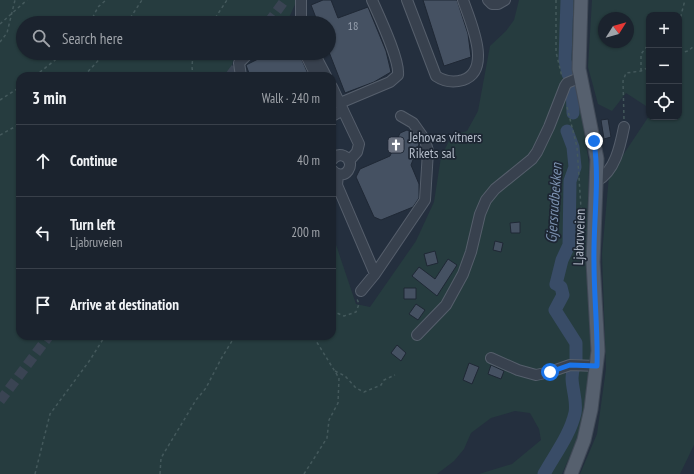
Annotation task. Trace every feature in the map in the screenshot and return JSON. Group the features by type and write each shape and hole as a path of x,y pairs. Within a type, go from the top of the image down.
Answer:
{"main road":[{"name":"Ljabruveien","path":"571,474 588,425 597,366 598,336 594,262 597,182 594,141 581,77 579,47 581,0"}],"lane":[{"path":"301,0 301,16"},
{"path":"349,161 357,152 359,144 336,110 390,82 398,75 398,68 391,46 372,0"},
{"path":"407,0 436,76 443,81 452,82 462,80 472,75 477,70 479,63 478,51 463,0"},
{"path":"488,0 492,4 498,4 505,0"},
{"path":"240,72 238,63 241,60"},
{"path":"308,60 314,72"},
{"path":"318,60 324,72"},
{"path":"417,335 446,305 463,274 471,252 480,214 486,200 502,182 533,158 545,137 567,83 581,77"},
{"path":"361,291 375,274 422,206 426,195 428,151 425,140 413,123 402,116"},
{"path":"597,182 608,173 618,152 624,127"},
{"path":"336,158 340,155 345,156 349,161 350,168 347,172 336,172"},
{"path":"336,178 337,185 375,274"},
{"path":"491,358 518,370 536,375 570,365 597,366"}],"path":[{"path":"0,42 7,33 15,0"},
{"path":"0,24 27,0"},
{"path":"94,16 98,7 106,0"},
{"path":"132,16 142,0"},
{"path":"217,16 227,0"},
{"path":"556,0 556,52 564,89"},
{"path":"682,12 685,0"},
{"path":"682,52 688,51 694,46"},
{"path":"642,71 641,54 646,48"},
{"path":"40,72 55,60"},
{"path":"88,72 99,60"},
{"path":"193,60 193,72"},
{"path":"624,127 624,80 626,73 642,71 646,69"},
{"path":"0,100 16,90"},
{"path":"566,106 577,147 583,239"},
{"path":"0,136 16,126"},
{"path":"336,313 344,316 356,312 359,304 358,296 361,291"},
{"path":"35,474 50,414 90,360 102,340"},
{"path":"160,474 161,458 196,400 206,388 233,340"},
{"path":"304,474 327,438 329,420 338,403 339,378 315,340"},
{"path":"334,370 345,376 356,388 364,392 380,385 384,380 395,375"}],"green space":[{"path":"0,0 297,0 290,16 16,16 16,60 233,60 231,72 16,72 16,340 336,340 336,245 356,304 370,307 416,241 434,202 441,157 452,135 467,131 478,111 490,46 506,31 514,20 519,0 576,0 581,110 589,164 586,261 591,357 588,399 576,442 562,474 479,474 512,464 541,440 539,429 530,413 515,411 491,418 471,433 464,449 454,461 437,474 0,474"},
{"path":"592,0 694,0 694,445 680,474 580,474 597,434 606,369 602,254 609,176 646,120 682,120 682,12 646,12 646,106 626,93 612,111 598,104 588,67"}],"building":[{"path":"323,0 331,0 338,18 368,7 386,51 391,72 374,82 345,93 332,60 336,60 336,16 315,16 311,5"},
{"path":"423,0 457,0 468,34 471,57 444,66"},
{"path":"256,60 302,60 307,72 249,72 246,65"},
{"path":"608,119 611,137 604,139 601,120"},
{"path":"407,130 411,132 419,144 411,165 419,184 419,198 413,207 381,220 374,217 356,177 360,169 390,156 400,133"},
{"path":"520,222 520,233 511,233 510,223"},
{"path":"495,241 503,243 501,252 493,250"},
{"path":"435,251 438,263 427,266 424,254"},
{"path":"448,259 457,265 437,296 412,276 419,267 435,279"},
{"path":"404,288 416,288 416,299 404,299"},
{"path":"416,304 425,310 418,320 409,314"},
{"path":"397,345 406,353 401,361 391,353"},
{"path":"469,363 479,367 472,384 463,380"},
{"path":"491,365 504,371 501,379 488,374"}],"waterway":[{"name":"Gjersrudbekken","path":"567,0 565,60 568,74"},
{"name":"Gjersrudbekken","path":"572,84 573,113"},
{"name":"Gjersrudbekken","path":"567,131 573,147 575,167 570,181 569,245 562,260 556,284 561,287 563,295 555,310 576,343 576,362"},
{"name":"Gjersrudbekken","path":"544,474 566,437 573,421 576,407 572,384 572,373 574,367"}],"tunnel":[{"path":"273,16 285,0"},
{"path":"233,72 242,60"},
{"path":"0,401 46,340"}],"place":[{"name":"Jehovas vitners Rikets sal","path":"396,145"}],"route":[{"path":"550,372 570,365 580,364 597,366 598,336 594,274 597,171 594,141"}]}
